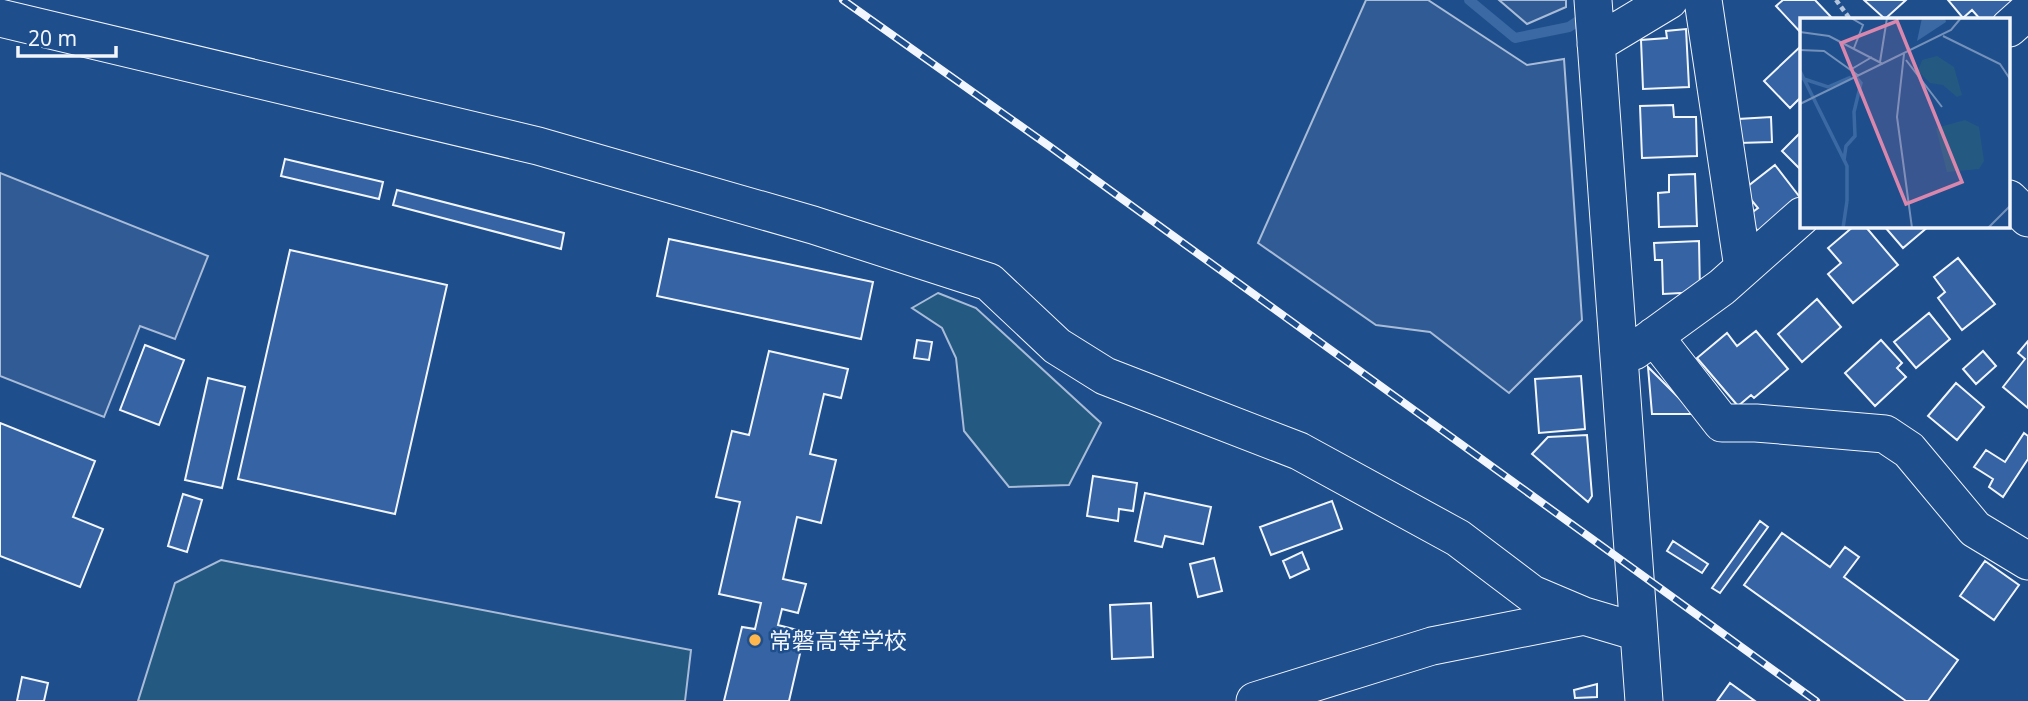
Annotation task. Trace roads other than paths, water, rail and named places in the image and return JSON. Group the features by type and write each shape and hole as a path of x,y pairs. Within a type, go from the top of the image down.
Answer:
{"street":[{"path":"1593,0 1644,701"},
{"path":"1596,44 1669,0"},
{"path":"1703,0 1743,268"},
{"path":"2010,28 2028,11"},
{"path":"0,18 538,146 813,225 989,282 1057,346 1105,376 1299,451 1458,538 1532,594 1584,616 1638,632"},
{"path":"2010,200 2028,218"},
{"path":"1620,361 1722,287 1800,218"},
{"path":"1654,336 1722,423 1756,423 1885,434 1909,450 1975,529 2028,561"},
{"path":"1255,701 1432,646 1584,616"}],"waterway":[{"path":"1469,0 1515,38 1569,27 1587,15"}],"railway":[{"path":"843,0 1816,701"}],"place":[{"name":"常磐高等学校","path":"755,640"}]}
